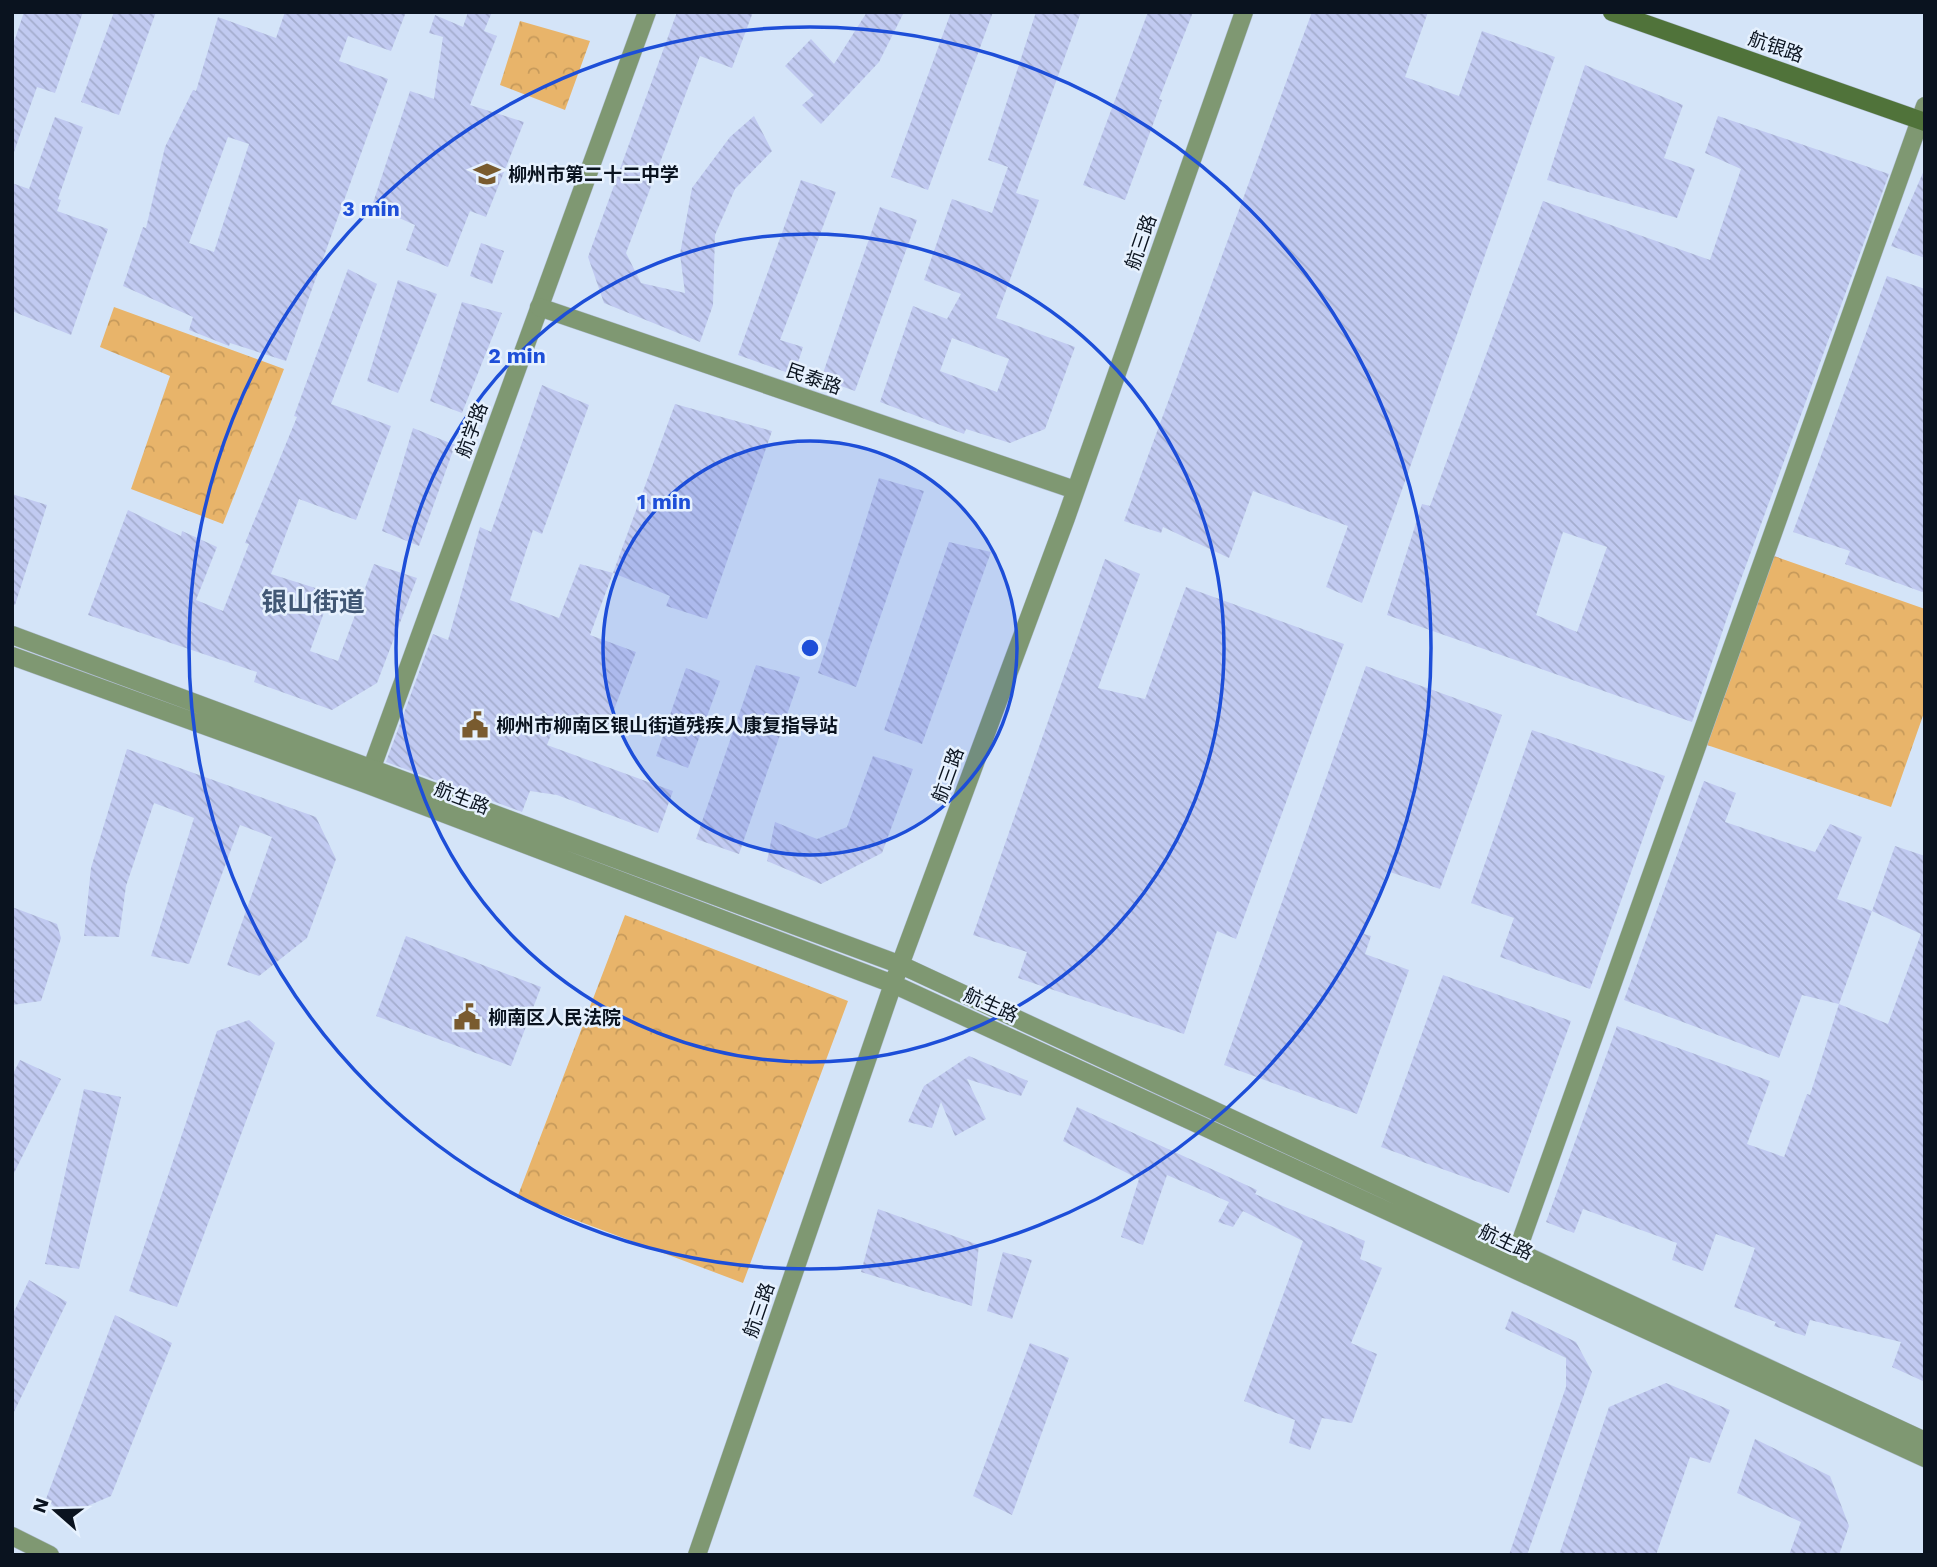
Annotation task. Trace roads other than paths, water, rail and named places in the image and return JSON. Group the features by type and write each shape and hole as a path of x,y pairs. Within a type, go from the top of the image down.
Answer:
{"main road":[{"name":"航银路","path":"1612,12 1923,116"}],"street":[{"name":"航学路","path":"366,784 647,12"},
{"name":"航三路","path":"697,1555 892,984 1075,490 1244,12"},
{"path":"1515,1260 1923,116"},
{"name":"民泰路","path":"539,307 1075,490"},
{"path":"12,635 901,965 1515,1260 1925,1441"},
{"name":"航生路","path":"12,656 366,784 892,984 1515,1260 1925,1458"},
{"path":"12,1536 50,1555"}],"place":[{"name":"柳州市第二十二中学","path":"487,174"},
{"name":"柳州市柳南区银山街道残疾人康复指导站","path":"475,725"},
{"name":"柳南区人民法院","path":"467,1017"}],"district":[{"name":"银山街道","path":"313,602"}]}
